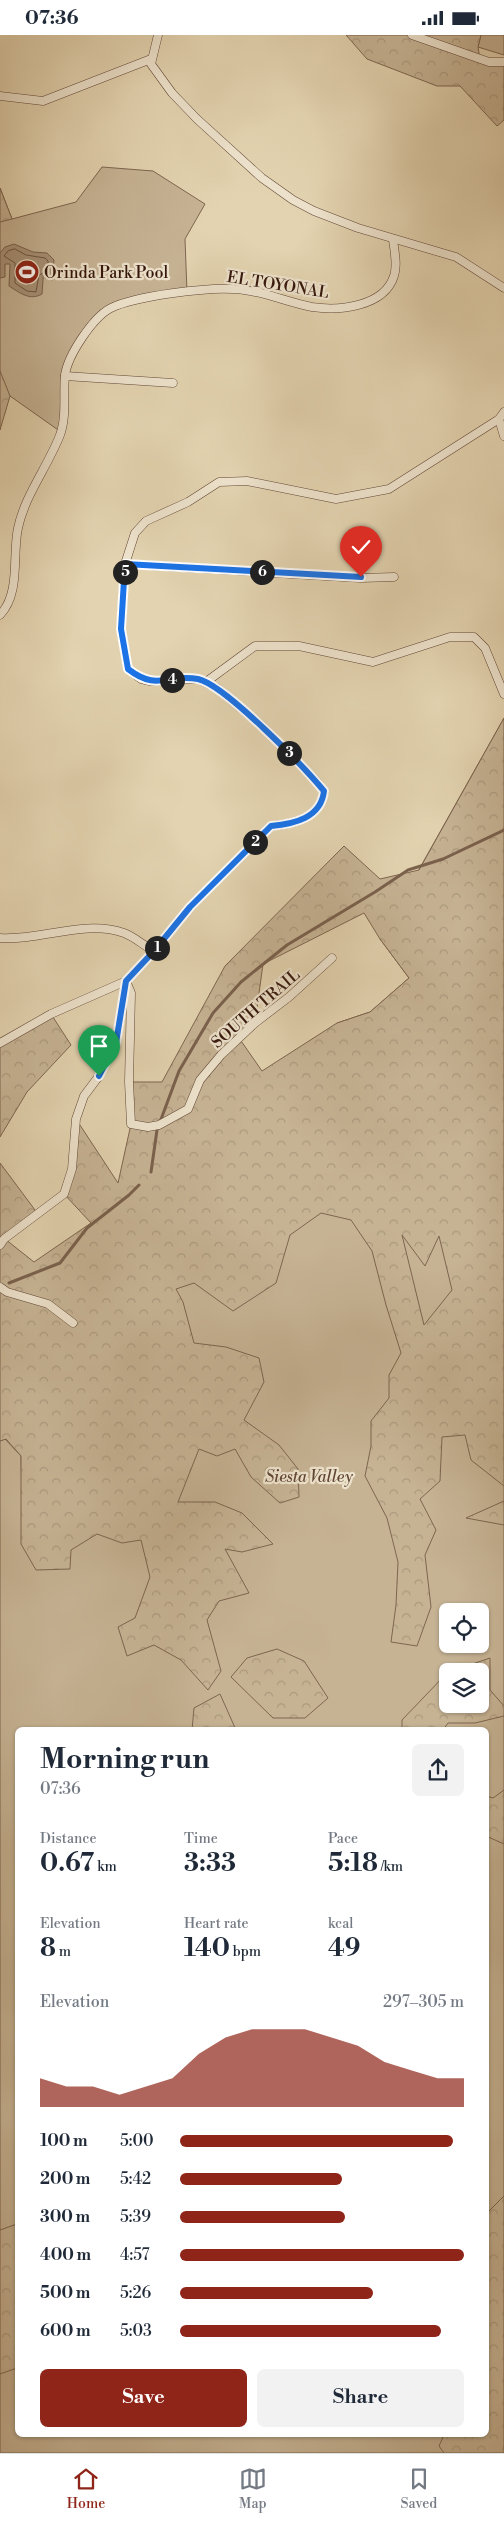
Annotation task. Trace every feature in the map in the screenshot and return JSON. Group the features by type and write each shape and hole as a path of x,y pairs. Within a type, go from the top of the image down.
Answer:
{"street":[{"path":"158,35 151,59 157,73 175,97 274,187 314,211 393,239 456,257 504,288"},
{"path":"412,35 489,63 504,63"},
{"path":"0,96 43,101 151,59"},
{"name":"EL TOYONAL","path":"0,615 7,606 11,593 18,529 22,511 61,432 65,376 68,363 97,319 109,309 136,300 217,288 236,289 312,307 358,305 371,300 384,291 395,276 393,239"},
{"path":"65,376 173,383"},
{"path":"0,1043 51,1014 126,981 154,951 190,907 271,826 291,825 308,817 323,801 324,791 262,726 217,688 206,682 188,679 150,681 141,679 128,669 121,629 125,564 129,547 139,526 152,517 188,501 219,482 247,481 336,499 389,489 413,476 502,415 504,436"},
{"path":"125,564 361,577 394,577"},
{"path":"206,682 255,646 299,646 373,662 450,637 474,637 485,648 504,694"},
{"path":"0,938 80,929 115,930 134,937 142,945 154,951"},
{"name":"SOUTH TRAIL","path":"126,981 131,993 129,1082 131,1124 148,1127 159,1125 188,1109 200,1080 221,1055 255,1023 289,997 332,958"},
{"path":"0,1245 4,1239 64,1194 72,1169 76,1119 84,1096 99,1076 116,1043 126,981"},
{"path":"0,1287 7,1292 48,1304 73,1323"}],"green space":[{"path":"346,35 481,35 478,47 480,59 504,62 504,120 497,126 460,86 437,86 367,59"},
{"path":"481,35 504,35 504,55 478,47"},
{"path":"102,167 153,171 205,204 185,239 187,292 136,300 103,313 68,363 61,432 10,396 0,384 0,188 12,219 76,202"},
{"path":"0,188 12,219 0,222"},
{"path":"0,371 10,396 0,430"},
{"name":"Siesta Valley","path":"504,718 504,2453 0,2453 0,1441 5,1439 21,1456 22,1499 176,1288 337,1023 370,1012 409,978 380,939"},
{"path":"504,718 504,1486 471,1460 465,1435 442,1437 440,1481 420,1499 436,1530 425,1555 431,1607 417,1646 391,1642 396,1605 398,1562 387,1518 365,1476 371,1446 371,1421 389,1398 389,1375 401,1353 372,1251 351,1220 321,1213 290,1235 276,1283 233,1311 194,1283 176,1289 183,1302 194,1343 226,1347 259,1358 264,1382 244,1420 279,1445 298,1469 299,1497 280,1503 251,1477 235,1449 217,1456 199,1449 178,1502 215,1502 242,1513 273,1544 242,1552 225,1549 249,1593 219,1601 207,1620 221,1671 208,1690 181,1660 154,1645 127,1656 118,1627 135,1618 150,1577 141,1540 122,1543 97,1534 71,1550 70,1569 36,1570 21,1544 21,1456 6,1439 0,1441 0,1163 38,1214 5,1239 34,1262 91,1223 64,1194 72,1169 76,1119 118,1183 131,1124 129,1082 162,1082 225,966 344,846 380,879 419,870","holes":["364,913 380,939 409,978 370,1012 337,1023 262,1071 239,1038 255,1023 263,964","402,1235 425,1266 439,1236 452,1290 424,1325"]},
{"path":"51,1014 71,1045 27,1092 0,1137 0,1043"},
{"path":"504,1501 504,1525 466,1518"},
{"path":"277,1649 304,1661 328,1698 305,1718 273,1718 231,1677 247,1658"},
{"path":"490,1658 490,1690 504,1706 504,1716 475,1723 448,1723 445,1727 402,1727 402,1720 439,1681 439,1713 489,1713 489,1663 475,1663"},
{"path":"220,1694 235,1727 192,1727 194,1708"},
{"path":"504,1790 504,1844 489,1837 489,1797 493,1798"},
{"path":"504,2196 504,2453 444,2453 439,2446 443,2437 489,2437 489,2211"},
{"path":"15,2225 15,2369 0,2374 0,2230"}],"water":[{"name":"Orinda Park Pool","path":"14,244 33,252 47,253 54,260 52,280 45,278 46,266 44,266 42,294 33,297 9,286 10,264 5,264 5,277 0,278 0,253 5,247"}],"waterway":[{"path":"151,1172 157,1130 179,1071 213,1013 241,982 287,945 408,870 443,859 504,830"},
{"path":"9,1283 60,1263 87,1228 139,1185"}],"place":[{"name":"Orinda Park Pool","path":"27,272"}],"route":[{"path":"99,1076 116,1043 126,981 154,951 190,907 271,826 291,825 308,817 323,801 324,791 262,726 217,688 198,679 150,681 141,679 128,669 124,657 121,629 125,564 361,577"}]}
